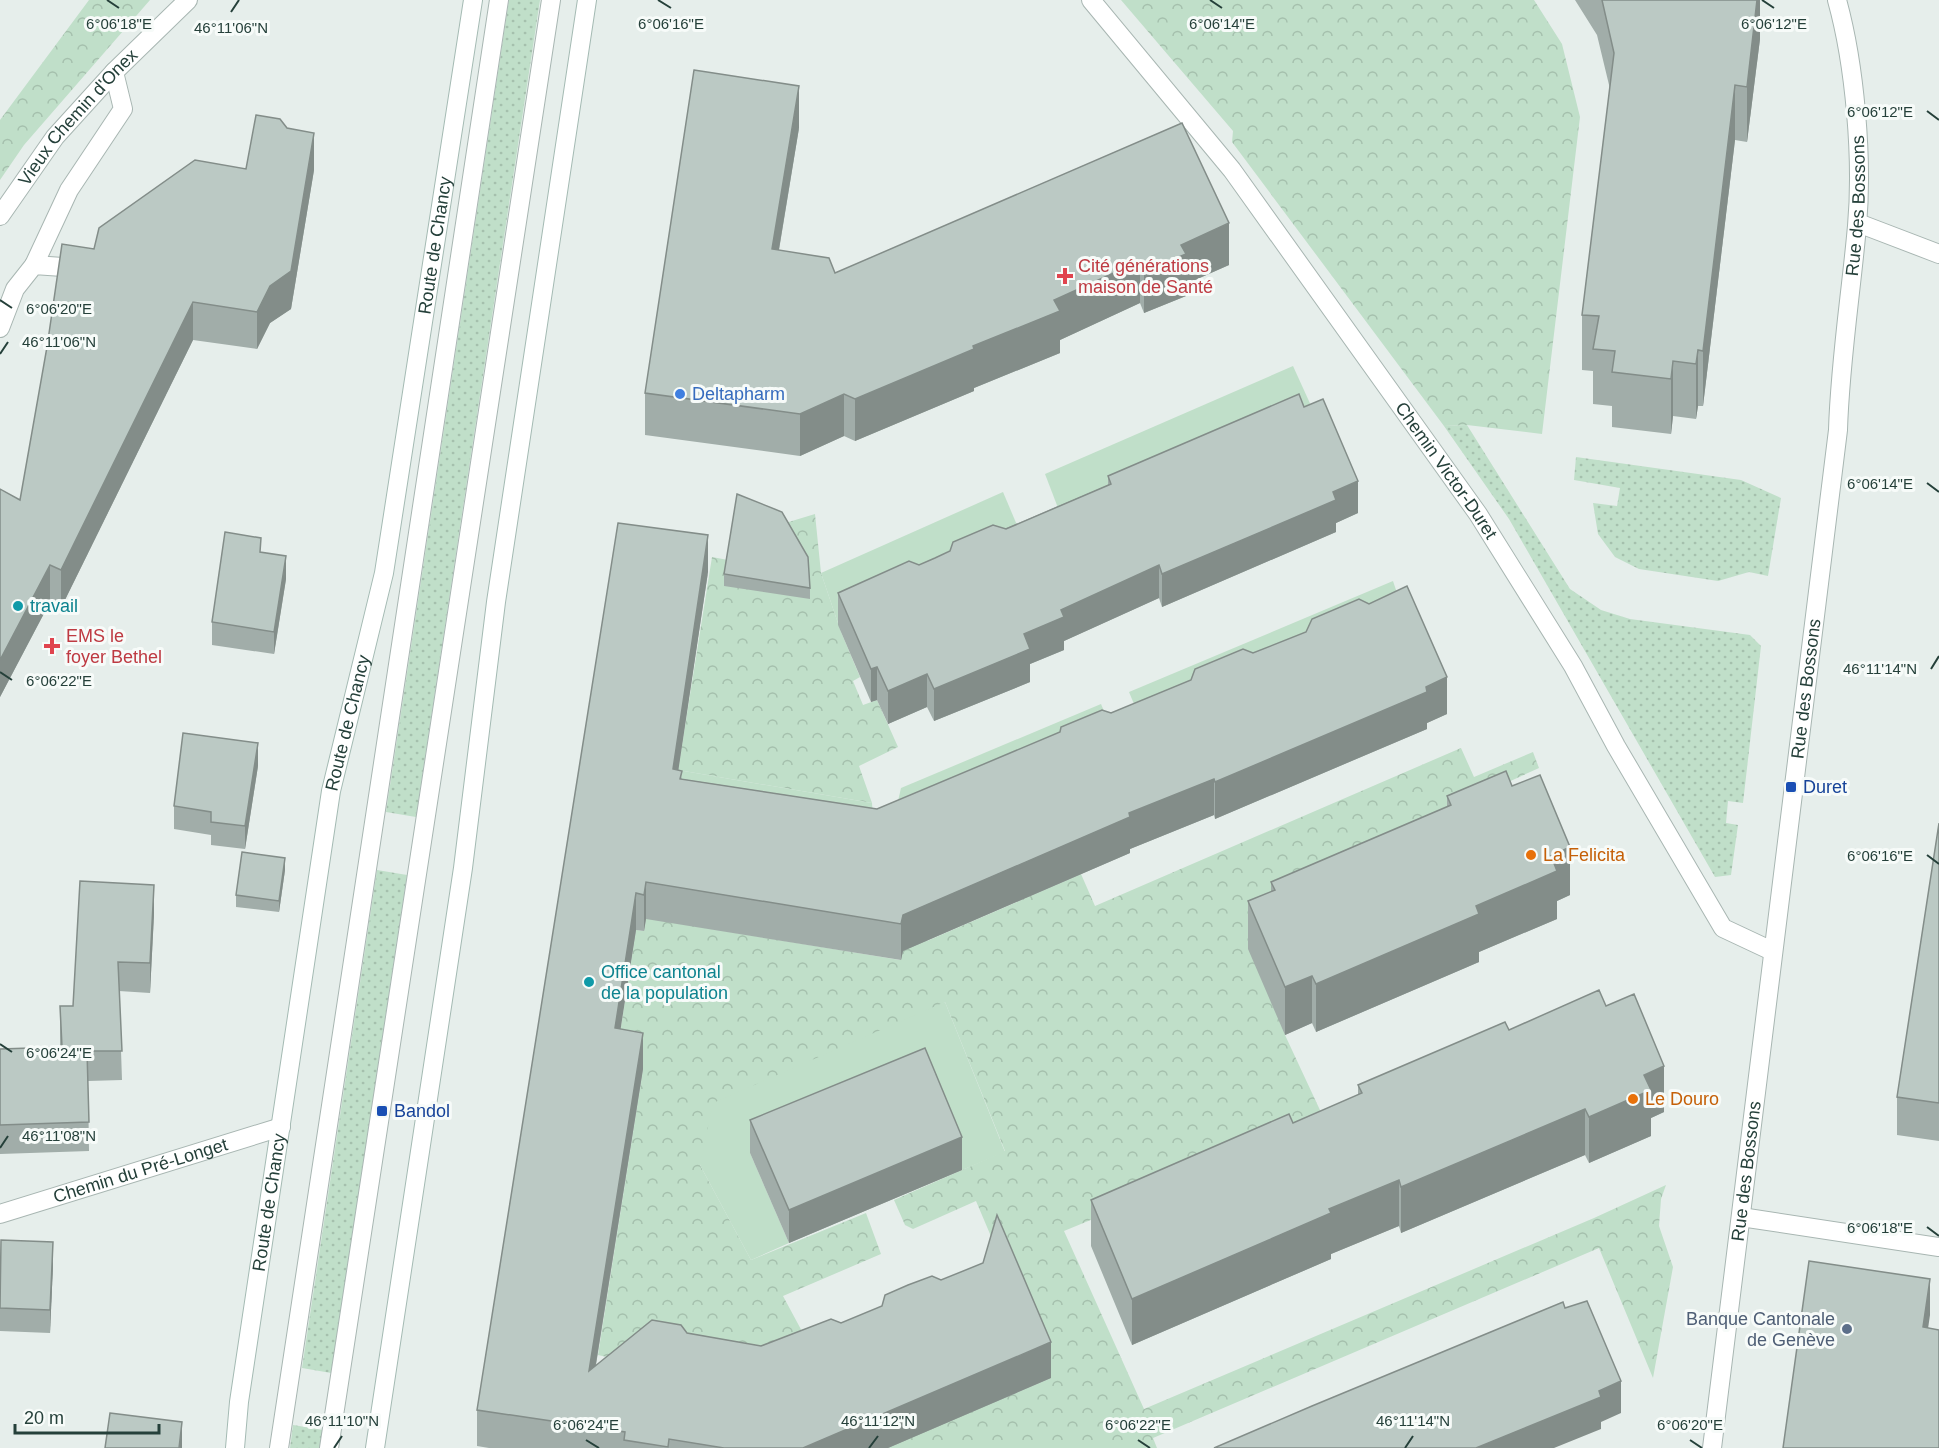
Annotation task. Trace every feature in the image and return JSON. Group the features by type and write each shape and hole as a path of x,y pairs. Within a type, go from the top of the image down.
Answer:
{"street":[{"name":"Vieux Chemin d'Onex","path":"0,216 55,137 114,72 188,0"},
{"name":"Route de Chancy","path":"235,1448 239,1402 331,791 384,573 473,0"},
{"path":"279,1448 499,0"},
{"path":"329,1448 551,0"},
{"path":"375,1448 465,858 496,602 587,0"},
{"name":"Chemin Victor-Duret","path":"1091,0 1232,170 1478,514 1573,666 1616,746 1723,928 1735,936 1772,951"},
{"name":"Rue des Bossons","path":"1712,1448 1837,441 1839,385 1858,223 1858,160 1852,88 1843,21 1837,0"},
{"path":"0,328 15,289 34,265 69,190 123,109 114,72"},
{"path":"1858,223 1939,254"},
{"path":"34,265 77,268"},
{"name":"Chemin du Pré-Longet","path":"0,1214 281,1127"},
{"path":"1741,1217 1939,1247"}],"green space":[{"path":"89,0 150,0 24,145 0,180 0,120"},
{"path":"509,0 540,0 416,817 386,812"},
{"path":"1121,0 1534,0 1562,44 1580,117 1542,434 1467,425 1444,426 1232,142 1233,131"},
{"path":"1293,366 1323,432 1068,534 1045,474"},
{"path":"1467,425 1570,589 1601,610 1630,619 1750,635 1761,646 1743,803 1728,801 1726,823 1738,825 1731,875 1715,877 1509,519 1444,426"},
{"path":"1576,457 1741,480 1781,498 1768,576 1749,572 1718,581 1639,569 1615,557 1598,534 1593,503 1617,506 1620,488 1574,480"},
{"path":"1003,492 1028,551 841,632 821,573"},
{"path":"815,514 821,573 841,632 860,677 853,681 863,705 877,700 898,747 859,766 872,803 678,770 712,557 728,560 782,524"},
{"path":"1393,581 1407,623 1147,735 1129,692"},
{"path":"1101,704 1122,754 895,814 901,788"},
{"path":"1461,748 1474,777 1533,752 1539,768 1435,815 1285,1035 1326,1123 1064,1231 1144,1409 1594,1218 1666,1185 1661,1199 1659,1226 1673,1267 1653,1378 1599,1248 1153,1438 1157,1448 886,1448 1051,1378 976,1201 913,1229 905,1225 894,1200 1005,1151 945,1002 700,1165 751,1260 866,1213 881,1254 783,1296 804,1335 807,1364 611,1358 598,1355 643,1069 617,1052 636,930 644,931 649,901 663,921 900,960 906,937 927,941 1081,874 1095,906"},
{"path":"678,770 872,803 875,845 680,815"},
{"path":"377,870 407,875 331,1373 302,1368"},
{"path":"945,1002 1005,1152 962,1170 750,1153 789,1243 751,1260 700,1165 713,1103"},
{"path":"293,1425 323,1430 320,1448 290,1448"}],"building":[{"path":"1602,0 1757,0 1747,87 1735,85 1703,351 1698,350 1696,364 1673,361 1671,379 1612,372 1615,351 1593,349 1599,316 1582,315 1614,53"},
{"name":"Cité générations maison de Santé","path":"694,70 799,86 772,249 829,258 835,273 1182,123 1229,223 1181,245 1186,254 1144,271 1140,261 1054,300 1060,311 973,346 974,349 855,399 844,394 800,414 645,393"},
{"path":"256,115 280,119 287,128 314,133 291,271 270,286 257,312 193,302 61,570 50,565 0,660 0,489 20,500 47,347 62,244 94,249 99,228 195,160 246,169"},
{"path":"1299,394 1304,407 1323,399 1358,481 1333,492 1336,500 1162,574 1159,565 1061,610 1064,617 1024,634 1030,649 934,689 927,674 888,691 877,667 871,669 838,593 909,561 919,565 935,558 950,551 953,542 993,525 1006,529 1111,484 1108,476"},
{"path":"737,494 782,512 808,557 810,588 724,574"},
{"path":"618,523 708,535 673,769 682,771 680,779 877,809 1060,732 1061,727 1102,710 1111,713 1191,680 1195,669 1243,649 1253,653 1306,632 1312,619 1359,599 1369,604 1407,586 1447,677 1426,687 1427,692 1215,782 1214,779 1129,813 1130,817 903,915 901,924 646,882 644,895 636,893 615,1028 643,1033 589,1371 652,1320 681,1325 687,1333 761,1346 831,1319 841,1323 882,1306 885,1295 908,1285 932,1276 941,1280 983,1263 997,1215 1051,1342 803,1448 724,1448 669,1439 668,1447 624,1440 625,1432 477,1410"},
{"path":"225,532 261,538 260,552 286,556 274,632 212,622"},
{"path":"183,733 258,743 245,826 211,822 211,812 174,806"},
{"path":"1506,771 1512,786 1540,775 1570,847 1551,856 1557,871 1476,906 1479,914 1316,984 1312,976 1285,987 1248,901 1275,890 1271,882 1451,805 1447,796"},
{"path":"1939,823 1939,1103 1897,1097"},
{"path":"242,852 285,858 279,901 236,895"},
{"path":"80,881 154,885 150,963 118,962 122,1051 87,1051 89,1122 0,1125 0,1049 62,1047 60,1006 73,1006"},
{"path":"1599,990 1606,1006 1634,994 1664,1066 1644,1075 1651,1090 1589,1117 1585,1109 1401,1187 1399,1180 1329,1209 1331,1213 1132,1299 1091,1200 1289,1114 1293,1123 1362,1093 1358,1085 1505,1022 1509,1030"},
{"path":"925,1048 962,1137 789,1210 750,1120"},
{"path":"1,1240 53,1242 50,1310 0,1308"},
{"path":"1809,1261 1930,1279 1923,1327 1939,1330 1939,1448 1783,1448"},
{"path":"1587,1301 1621,1381 1599,1391 1601,1397 1476,1448 1214,1448 1563,1302 1565,1308"},
{"path":"110,1413 182,1422 179,1448 105,1448"}],"place":[{"name":"Cité générations maison de Santé","path":"1065,276"},
{"name":"Deltapharm","path":"680,394"},
{"name":"travail","path":"18,606"},
{"name":"EMS le foyer Bethel","path":"52,646"},
{"name":"Duret","path":"1791,787"},
{"name":"La Felicita","path":"1531,855"},
{"name":"Office cantonal de la population","path":"589,982"},
{"name":"Le Douro","path":"1633,1099"},
{"name":"Bandol","path":"382,1111"},
{"name":"Banque Cantonale de Genève","path":"1847,1329"}]}
